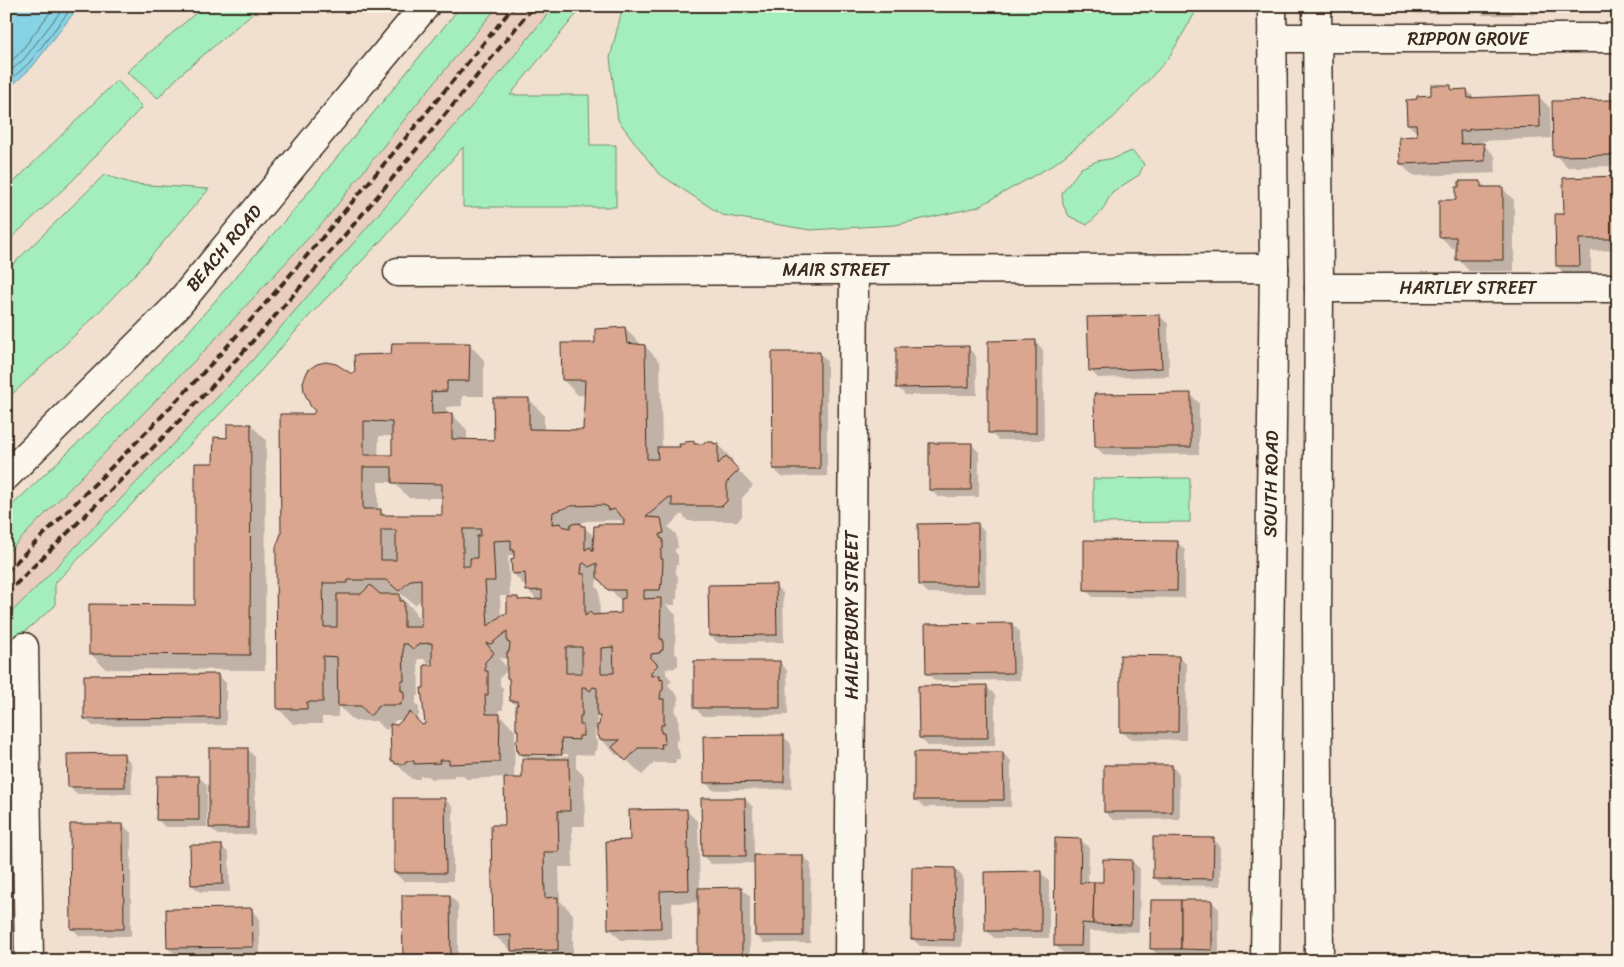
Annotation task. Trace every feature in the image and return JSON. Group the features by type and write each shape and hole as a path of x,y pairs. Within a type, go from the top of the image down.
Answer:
{"main road":[{"name":"BEACH ROAD","path":"6,476 176,307 425,6"},
{"name":"SOUTH ROAD","path":"1265,961 1274,268 1272,6"},
{"path":"1317,6 1319,288 1317,621 1318,961"},
{"name":"RIPPON GROVE","path":"1272,38 1618,38"},
{"name":"MAIR STREET","path":"398,272 1274,268"},
{"name":"HAILEYBURY STREET","path":"849,961 854,270"},
{"name":"HARTLEY STREET","path":"1319,288 1618,288"},
{"path":"24,647 29,961"}],"shaded area":[{"path":"498,6 554,6 501,72 249,364 40,584 6,617 6,554 206,349 326,219 415,106"}],"green space":[{"path":"204,6 261,6 180,75 158,98 127,72"},
{"path":"461,6 498,6 415,106 326,219 206,349 6,554 6,511 104,418 183,338 293,211"},
{"path":"554,6 583,6 510,95 589,95 590,145 616,145 616,207 463,207 463,147 379,243 310,315 250,383 55,583 55,606 6,647 6,617 40,584 249,364 501,72"},
{"path":"623,6 1199,6 1168,59 1113,118 1053,165 978,207 895,225 810,230 722,215 658,173 618,120 610,58"},
{"path":"117,80 142,107 72,181 6,243 6,190"},
{"path":"1132,151 1144,164 1139,175 1112,192 1102,211 1087,225 1069,216 1063,205 1062,193 1081,168 1097,161 1115,158"},
{"path":"104,175 134,184 209,189 139,270 92,319 6,400 6,271"},
{"path":"1190,478 1190,522 1093,523 1093,479"}],"water":[{"path":"6,6 79,6 32,67 6,91"}],"building":[{"path":"1431,85 1451,85 1451,90 1467,89 1468,98 1539,95 1540,127 1469,129 1469,131 1460,131 1461,144 1484,143 1485,161 1400,164 1399,137 1417,136 1416,124 1407,124 1406,100 1417,99 1417,96 1431,95"},
{"path":"1618,100 1618,155 1553,156 1552,101"},
{"path":"1618,176 1618,239 1579,239 1580,266 1556,266 1555,214 1564,214 1563,178"},
{"path":"1459,181 1481,181 1481,187 1503,187 1503,260 1456,260 1456,237 1439,237 1439,200 1456,200 1456,187 1459,187"},
{"path":"1160,315 1162,368 1089,371 1087,317"},
{"path":"625,327 627,343 645,345 647,459 658,459 657,447 680,447 679,444 694,441 694,444 713,442 714,444 718,443 718,464 726,456 739,470 727,482 727,501 722,506 672,506 672,498 668,498 646,517 661,518 664,533 660,534 660,538 663,539 663,549 661,550 661,559 663,559 662,585 660,590 644,590 644,599 661,598 660,639 663,639 663,650 660,653 651,654 651,658 658,665 651,672 651,676 660,675 660,680 663,679 663,690 661,691 660,699 664,699 664,725 661,725 661,733 664,733 665,744 661,744 662,748 638,748 626,761 612,747 620,740 600,740 599,736 597,736 597,725 599,725 600,716 597,716 597,688 593,687 590,691 582,687 582,716 580,716 580,725 583,725 583,736 579,736 579,740 561,739 562,755 518,754 516,705 518,705 517,701 510,701 509,678 507,678 507,652 509,652 510,643 507,642 507,631 491,644 486,643 494,653 485,662 485,671 488,671 488,695 485,695 486,714 500,714 499,762 449,764 449,760 439,760 440,763 414,764 414,761 406,761 405,764 395,764 394,761 391,761 390,724 397,725 410,712 422,725 425,724 421,688 424,688 424,665 432,665 432,643 419,644 413,649 407,644 403,644 404,681 401,681 401,691 404,691 404,701 401,702 401,705 380,705 370,716 361,706 338,706 337,657 323,656 323,702 307,702 307,709 277,709 276,547 281,534 280,414 313,414 315,411 304,392 303,382 308,370 317,364 326,362 336,364 352,374 355,372 354,355 391,354 392,343 470,343 469,381 447,381 447,391 431,392 432,414 452,413 452,439 494,440 493,398 529,398 529,429 583,430 585,380 562,380 561,343 595,343 595,329","holes":["364,421 392,422 392,455 364,455","363,467 392,467 392,483 442,484 442,515 381,515 381,509 363,509","603,505 608,507 609,511 614,509 624,519 624,524 598,524 598,526 594,526 593,551 590,547 585,550 585,526 581,526 581,523 571,524 570,528 562,526 561,523 552,524 553,512 571,506","463,529 481,529 480,536 477,536 477,558 470,558 470,566 463,566","381,530 396,530 396,560 381,560","511,540 511,550 514,550 514,558 511,559 512,574 525,573 526,591 542,590 542,599 518,600 518,597 507,597 507,614 503,614 488,626 485,581 495,581 493,541","584,563 589,567 597,563 597,577 608,590 625,590 625,598 621,599 621,613 593,615 590,612 585,616 585,574 581,574 582,564","421,579 421,627 404,627 404,601 400,601 400,594 380,594 370,585 361,594 337,594 337,627 324,627 323,583 348,583 348,580 386,580 399,591 411,580","566,647 582,647 582,673 566,673","613,647 614,673 601,673 601,648"]},
{"path":"1036,340 1036,433 988,433 988,341"},
{"path":"969,346 969,387 896,388 896,347"},
{"path":"772,352 820,352 820,469 773,469"},
{"path":"1191,393 1191,447 1095,447 1094,394"},
{"path":"227,424 251,424 250,655 89,654 89,604 195,605 195,463 213,463 214,437 227,438"},
{"path":"929,443 972,443 971,490 929,490"},
{"path":"978,523 978,585 919,585 918,524"},
{"path":"1084,540 1178,541 1177,591 1084,590"},
{"path":"776,584 777,635 709,636 708,585"},
{"path":"1012,623 1013,673 926,674 925,624"},
{"path":"1120,655 1179,656 1178,732 1120,732"},
{"path":"694,661 780,661 780,708 694,708"},
{"path":"218,674 219,718 84,719 84,675"},
{"path":"987,685 988,738 919,738 918,686"},
{"path":"784,735 784,782 704,783 703,736"},
{"path":"209,748 248,748 248,828 209,828"},
{"path":"914,752 1003,752 1004,800 914,800"},
{"path":"124,753 125,787 68,787 67,754"},
{"path":"522,759 569,759 570,811 558,811 559,852 544,852 545,898 558,897 558,950 511,951 511,935 493,936 491,825 505,825 504,778 522,778"},
{"path":"1104,765 1172,765 1172,812 1104,812"},
{"path":"157,776 199,776 199,820 156,820"},
{"path":"394,798 445,798 446,873 394,873"},
{"path":"701,798 745,798 746,856 702,856"},
{"path":"687,809 689,890 660,891 661,928 608,929 606,841 630,840 629,810"},
{"path":"70,824 123,824 124,929 71,929"},
{"path":"1153,837 1214,838 1213,879 1153,878"},
{"path":"1055,838 1081,839 1080,883 1094,882 1093,924 1082,923 1081,946 1054,946"},
{"path":"190,845 222,845 223,884 191,885"},
{"path":"754,855 803,855 803,936 755,936"},
{"path":"1103,859 1132,860 1131,925 1093,924 1094,882 1103,882"},
{"path":"912,867 955,868 954,940 911,939"},
{"path":"1041,871 1041,931 985,931 984,872"},
{"path":"742,887 742,955 698,955 698,888"},
{"path":"402,895 450,895 451,961 403,961"},
{"path":"1151,900 1181,900 1181,949 1150,949"},
{"path":"1181,900 1212,900 1212,950 1181,949"},
{"path":"252,908 253,947 167,948 166,909"}],"railway":[{"path":"6,572 143,435 261,309 407,137 514,6"},
{"path":"6,594 162,438 255,339 376,198 534,6"}]}
